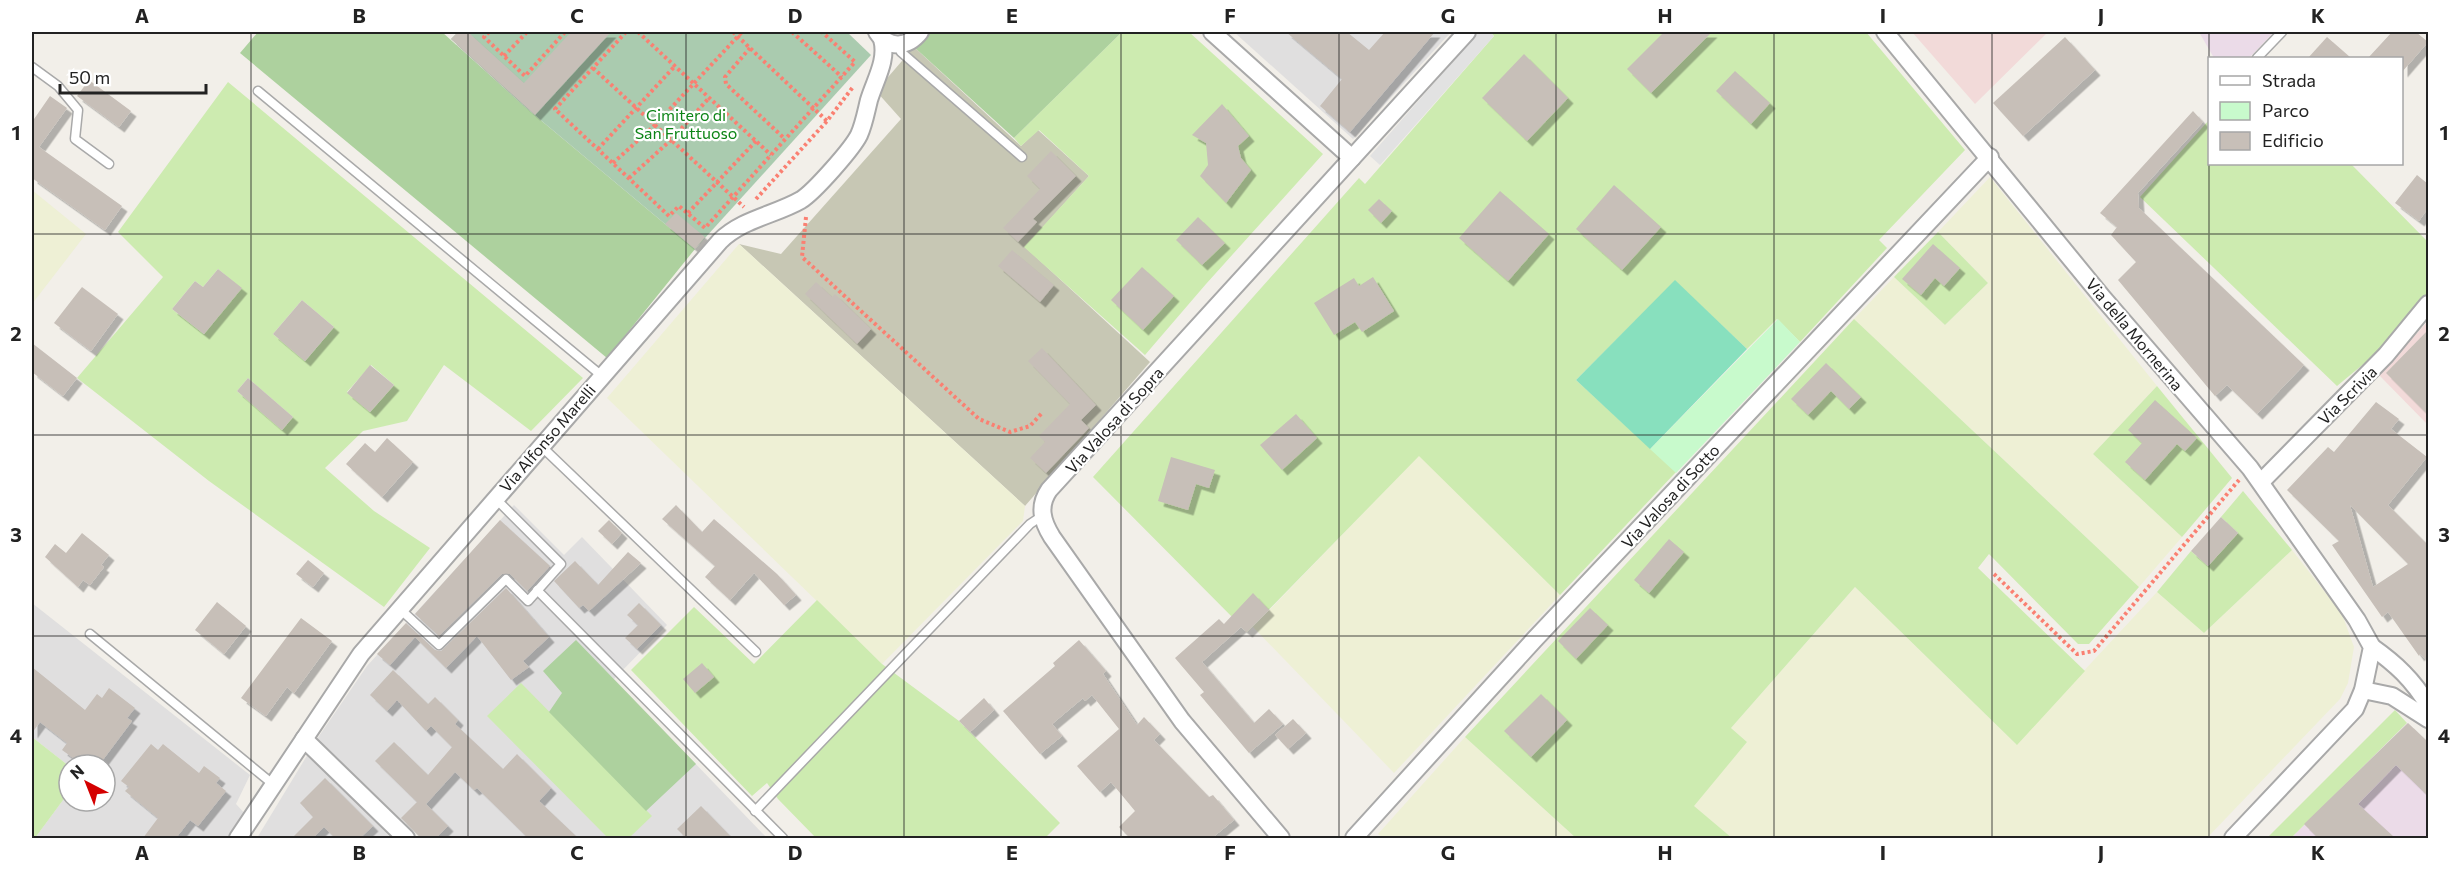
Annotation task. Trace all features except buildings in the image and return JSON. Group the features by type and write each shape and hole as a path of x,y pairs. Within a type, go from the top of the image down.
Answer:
{"street":[{"path":"1212,32 1352,158"},
{"name":"Via Valosa di Sopra","path":"1042,516 1044,497 1049,490 1467,32"},
{"name":"Via della Mornerina","path":"1885,32 1990,157 2103,298 2250,468 2357,620 2372,647 2398,666 2415,683 2428,705"},
{"name":"Via Alfonso Marelli","path":"879,35 896,45 914,38"},
{"name":"Via Alfonso Marelli","path":"238,838 362,654 540,445 720,241 734,229 806,197 858,136 871,80 884,47 879,35"},
{"name":"Via Alfonso Marelli","path":"871,80 914,38"},
{"name":"Via Valosa di Sotto","path":"1354,838 1534,640 1990,157"},
{"name":"Via Scrivia","path":"2261,482 2386,355 2428,303"},
{"path":"1042,516 1052,537 1182,721 1281,838"},
{"path":"2233,838 2355,709 2363,690 2372,647"},
{"path":"2363,690 2392,696 2428,719"},
{"path":"304,739 405,838"}],"lane":[{"path":"2258,57 2282,32"},
{"path":"914,38 1022,157"},
{"path":"32,67 58,86 78,110 75,139 109,164"},
{"path":"258,91 602,376"},
{"path":"540,445 756,652"},
{"path":"399,609 439,645 506,579 528,601 561,564 495,498"},
{"path":"755,811 1030,524 1042,516"},
{"path":"537,590 783,838"},
{"path":"90,634 274,784"}],"path":[{"path":"489,32 484,37 525,76 566,32"},
{"path":"504,56 526,32"},
{"path":"626,32 555,109 669,216 679,206 705,228 855,62 822,32"},
{"path":"639,32 771,155"},
{"path":"733,32 827,121"},
{"path":"613,163 655,125 742,32"},
{"path":"792,32 842,77"},
{"path":"750,48 725,77 726,84 785,139"},
{"path":"598,149 675,66"},
{"path":"593,68 747,209 727,218 734,229"},
{"path":"755,201 827,121 871,80"},
{"path":"629,178 671,140 709,98"},
{"path":"688,213 756,141"},
{"path":"806,197 806,227 802,257 810,266 979,419 1010,432 1030,426 1042,412"},
{"path":"1994,574 2077,654 2094,651 2250,468"}],"shaded area":[{"path":"1234,32 1451,32 1353,139"},
{"path":"1479,32 1490,32 1494,36 1380,165 1370,156"},
{"path":"1912,32 2048,32 1975,104"},
{"path":"2199,32 2274,32 2250,57 2213,57"},
{"path":"914,47 1021,146 1038,130 1089,176 1025,247 1150,362 1025,506 739,244 781,254 901,119 876,91"},
{"path":"1990,177 2157,386 2093,454 2182,537 2139,587 1854,319 1894,277 1945,325 1988,283 1938,232"},
{"path":"32,190 86,234 32,304"},
{"path":"739,244 1025,506 1023,521 882,664 607,398"},
{"path":"2428,321 2428,425 2379,375"},
{"path":"1419,455 1560,595 1394,773 1253,627"},
{"path":"514,505 564,555 582,537 667,625 614,679 767,838 421,838 317,739 367,666"},
{"path":"2292,550 2342,614 2354,647 2348,683 2340,699 2207,838 1732,838 1693,806 1747,742 1731,728 1855,587 2016,744 2157,592 2204,633"},
{"path":"32,603 250,775 236,804 246,815 230,838 35,838 57,808 57,813 117,813 117,753 57,753 57,757 32,737"},
{"path":"2407,723 2428,743 2428,838 2291,838"},
{"path":"1465,737 1576,838 1383,838 1378,834"},
{"path":"308,754 391,838 257,838"}],"green space":[{"path":"258,32 442,32 525,107 695,249 607,358 240,53"},
{"name":"Cimitero di San Fruttuoso","path":"458,32 847,32 871,55 695,249 525,107 451,39"},
{"path":"928,32 1122,32 1014,138 914,47"},
{"path":"1122,32 1189,32 1323,154 1145,355 1024,247 1089,176 1039,130 1021,146 1014,138"},
{"path":"1490,32 1866,32 1965,150 1879,240 1887,248 1800,342 1777,319 1747,349 1675,281 1576,380 1676,472 1560,595 1419,456 1247,632 1093,477 1359,178 1365,184 1494,36"},
{"path":"228,82 583,378 531,431 444,365 407,421 363,431 325,468 374,511 430,548 384,607 209,481 77,378 163,277 118,232","holes":["218,269 241,288 204,334 172,309 195,281 203,287","302,300 334,327 305,361 273,334","371,365 394,385 370,412 347,392","248,378 293,417 282,430 237,391"]},
{"path":"2208,121 2208,165 2352,165 2428,242 2428,292 2378,352 2337,386 2140,197"},
{"path":"1938,232 1988,283 1945,325 1894,277"},
{"path":"1675,280 1747,349 1650,449 1576,380"},
{"path":"1778,319 1800,342 1676,473 1650,449"},
{"path":"1854,319 2139,587 2089,644 2078,644 1989,554 1978,568 2085,671 2017,745 1855,587 1731,728 1747,742 1694,806 1732,838 1576,838 1465,737"},
{"path":"2157,386 2232,478 2182,537 2093,454"},
{"path":"2243,491 2292,550 2204,633 2157,592 2191,551 2208,566 2238,533 2221,517"},
{"path":"817,600 882,664 959,721 1060,823 1045,838 816,838 778,799 767,783 752,796 631,670 694,607 754,664"},
{"path":"576,640 696,764 646,811 549,712 562,693 543,671"},
{"path":"521,683 652,816 629,838 608,838 487,716"},
{"path":"2395,710 2407,723 2291,838 2267,838"},
{"path":"32,737 57,757 57,808 35,838 32,838"}]}
